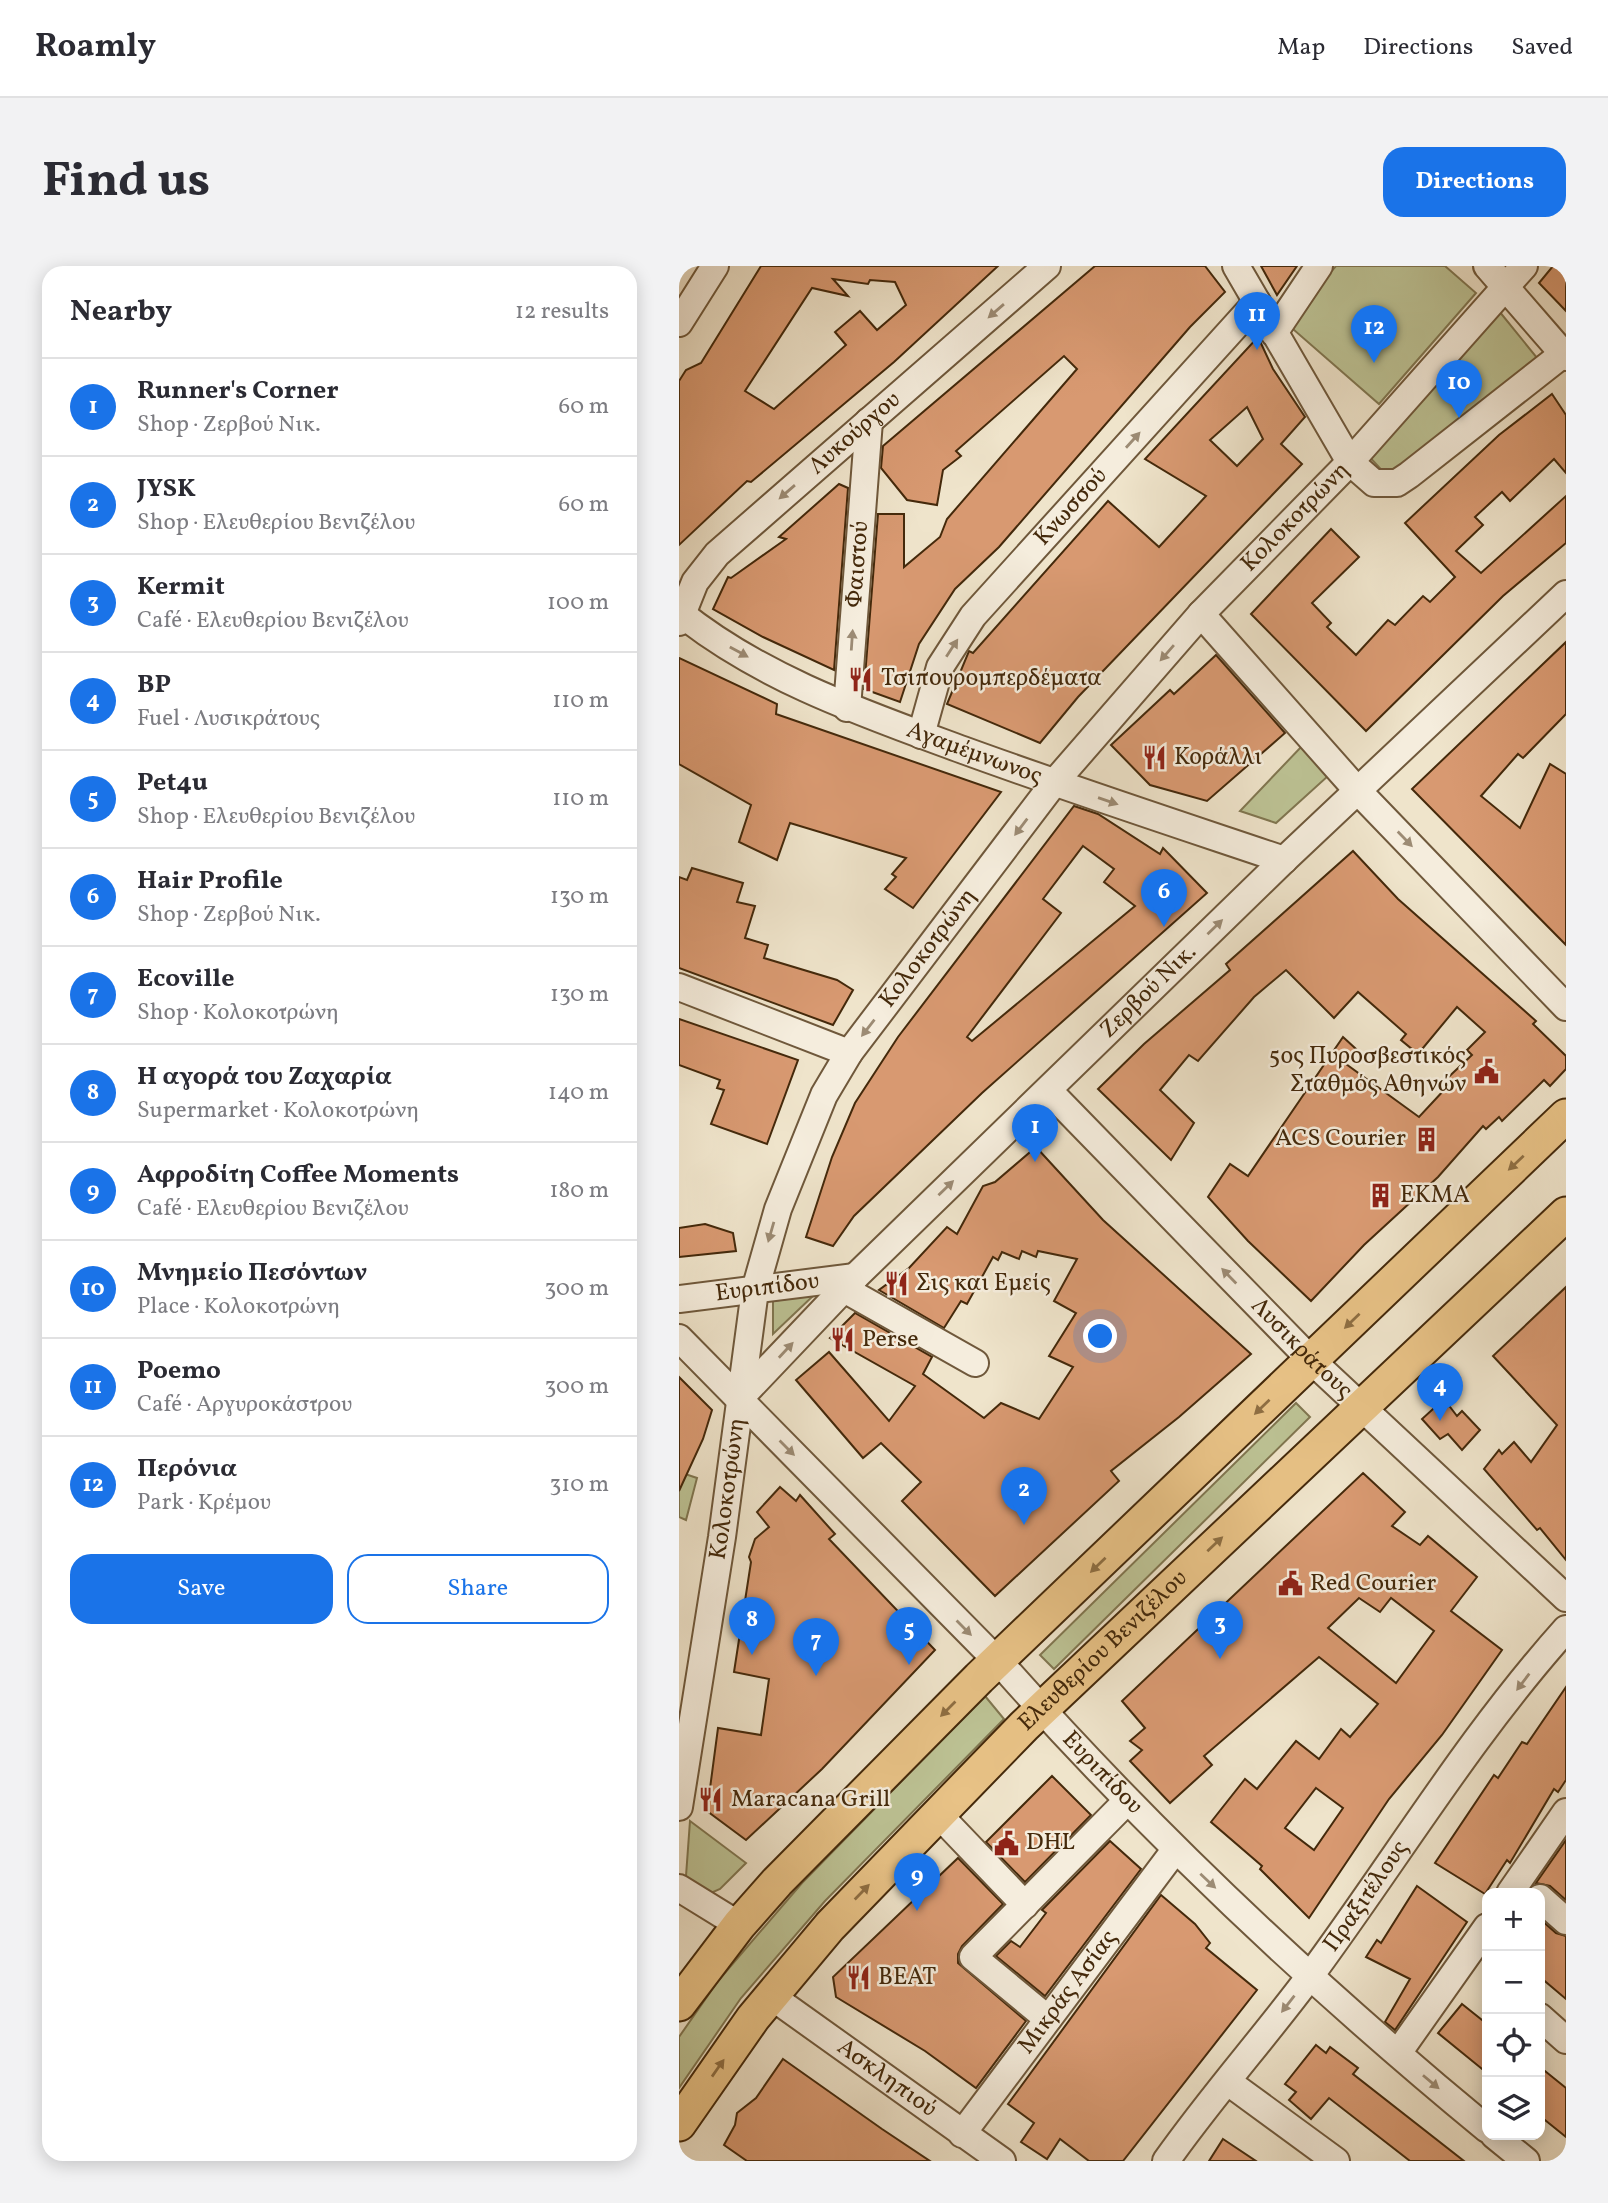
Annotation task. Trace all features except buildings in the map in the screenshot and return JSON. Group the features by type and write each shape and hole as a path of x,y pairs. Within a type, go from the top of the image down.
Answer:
{"main road":[{"path":"679,2004 739,1925 813,1845 997,1661 1566,1116"},
{"name":"Ελευθερίου Βενιζέλου","path":"679,2124 771,1996 842,1913 938,1814 1041,1709 1566,1214"}],"street":[{"path":"679,323 715,266"},
{"name":"Λυκούργου","path":"680,616 695,582 710,561 1047,266"},
{"path":"1236,266 1350,462 1524,266"},
{"path":"1274,333 1319,266"},
{"path":"1487,266 1565,355"},
{"name":"Κνωσσού","path":"921,735 940,667 973,617 1257,302"},
{"name":"Κολοκοτρώνη","path":"679,1807 722,1537 755,1290 783,1197 824,1095 849,1053 1054,783 1201,614 1350,462 1374,483 1397,483 1565,355"},
{"name":"Φαιστού","path":"847,708 869,421"},
{"name":"Ζερβού Νικ.","path":"739,1399 849,1283 1284,860 1566,594"},
{"path":"1201,614 1357,790 1566,1007"},
{"name":"Αγαμέμνωνος","path":"680,616 704,633 826,700 1054,783 1284,860"},
{"path":"679,987 849,1053"},
{"name":"Λυσικράτους","path":"1048,1090 1311,1360 1566,1598"},
{"path":"849,1283 975,1363"},
{"name":"Ευριπίδου","path":"679,1299 849,1283"},
{"name":"Ευριπίδου","path":"679,1338 997,1661 1175,1850 1309,1976 1482,2125"},
{"name":"Πραξιτέλους","path":"1166,2161 1309,1976 1462,1762 1566,1629"},
{"path":"1048,2019 973,1957 1127,1801"},
{"path":"938,1814 1024,1905"},
{"path":"1522,1888 1564,1819"},
{"name":"Μικράς Ασίας","path":"962,2134 1175,1850"},
{"path":"679,1888 739,1925"},
{"path":"1545,1902 1566,1921"},
{"path":"1398,2053 1478,1962"},
{"name":"Ασκληπιού","path":"771,1996 1002,2161"},
{"path":"1545,2021 1566,2040"},
{"path":"1228,2082 1336,2161"},
{"path":"1500,2140 1526,2161"}],"green space":[{"path":"1336,266 1445,266 1476,293 1379,404 1286,323"},
{"path":"1499,311 1542,364 1388,477 1364,451"},
{"path":"1302,746 1328,776 1276,823 1240,811"},
{"path":"814,1295 773,1334 773,1301"},
{"path":"1296,1403 1310,1417 1054,1669 1040,1655"},
{"path":"679,1472 697,1478 686,1520 679,1517"},
{"path":"985,1696 1004,1719 825,1901 741,1998 679,2088 679,2037 718,1981 802,1883"},
{"path":"690,1821 746,1863 720,1889 711,1893 689,1885 686,1876"}],"place":[{"name":"Poemo","path":"1257,350"},
{"name":"Περόνια","path":"1374,363"},
{"name":"Μνημείο Πεσόντων","path":"1459,418"},
{"name":"Τσιπουρομπερδέματα","path":"861,679"},
{"name":"Κοράλλι","path":"1154,758"},
{"name":"Hair Profile","path":"1164,927"},
{"name":"5ος Πυροσβεστικός Σταθμός Αθηνών","path":"1486,1071"},
{"name":"ACS Courier","path":"1426,1139"},
{"name":"Runner's Corner","path":"1035,1162"},
{"name":"ΕΚΜΑ","path":"1380,1196"},
{"name":"Σις και Εμείς","path":"896,1284"},
{"name":"Perse","path":"842,1340"},
{"name":"BP","path":"1440,1421"},
{"name":"JYSK","path":"1024,1525"},
{"name":"Red Courier","path":"1290,1584"},
{"name":"Η αγορά του Ζαχαρία","path":"752,1655"},
{"name":"Kermit","path":"1220,1659"},
{"name":"Pet4u","path":"909,1665"},
{"name":"Ecoville","path":"816,1676"},
{"name":"Maracana Grill","path":"711,1800"},
{"name":"DHL","path":"1006,1843"},
{"name":"Αφροδίτη Coffee Moments","path":"917,1911"},
{"name":"ΒΕΑΤ","path":"858,1978"}]}
